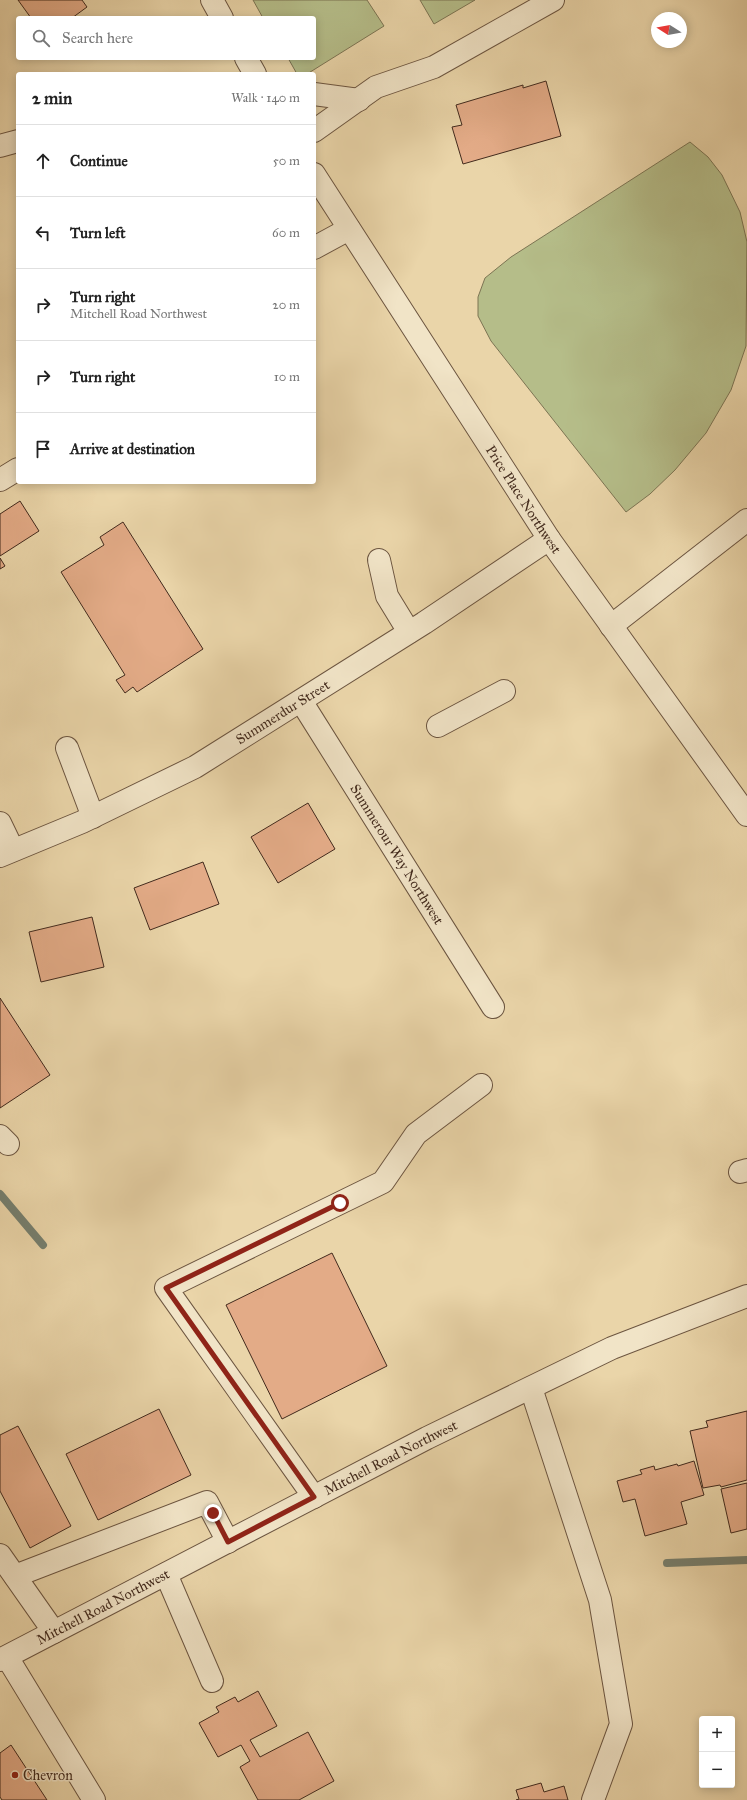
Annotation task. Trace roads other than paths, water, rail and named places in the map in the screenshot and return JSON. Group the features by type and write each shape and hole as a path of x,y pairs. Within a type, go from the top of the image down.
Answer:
{"street":[{"path":"212,0 221,16"},
{"path":"316,130 376,87 434,67 553,0"},
{"path":"247,60 254,72"},
{"path":"316,94 359,100"},
{"path":"0,146 16,142"},
{"name":"Price Place Northwest","path":"316,177 549,539 747,815"},
{"path":"316,247 349,229"},
{"path":"0,480 16,470"},
{"path":"611,626 747,520"},
{"name":"Summerdur Street","path":"7,853 93,817 195,767 409,632 549,539"},
{"path":"379,560 387,596 409,632"},
{"path":"438,726 504,691"},
{"name":"Summerour Way Northwest","path":"301,701 493,1007"},
{"path":"67,748 93,817"},
{"path":"0,823 7,853"},
{"path":"314,1497 166,1288 383,1182 416,1134 481,1085"},
{"name":"Mitchell Road Northwest","path":"3,1658 427,1438 612,1348 747,1296"},
{"path":"531,1388 600,1600 621,1724 593,1800"},
{"path":"14,1576 207,1502 228,1542"},
{"path":"0,1555 54,1632"},
{"path":"166,1574 212,1680"},
{"path":"3,1658 94,1800"}],"waterway":[{"path":"0,1194 43,1245"},
{"path":"667,1563 747,1560"}],"place":[{"name":"Chevron","path":"15,1775"}]}
